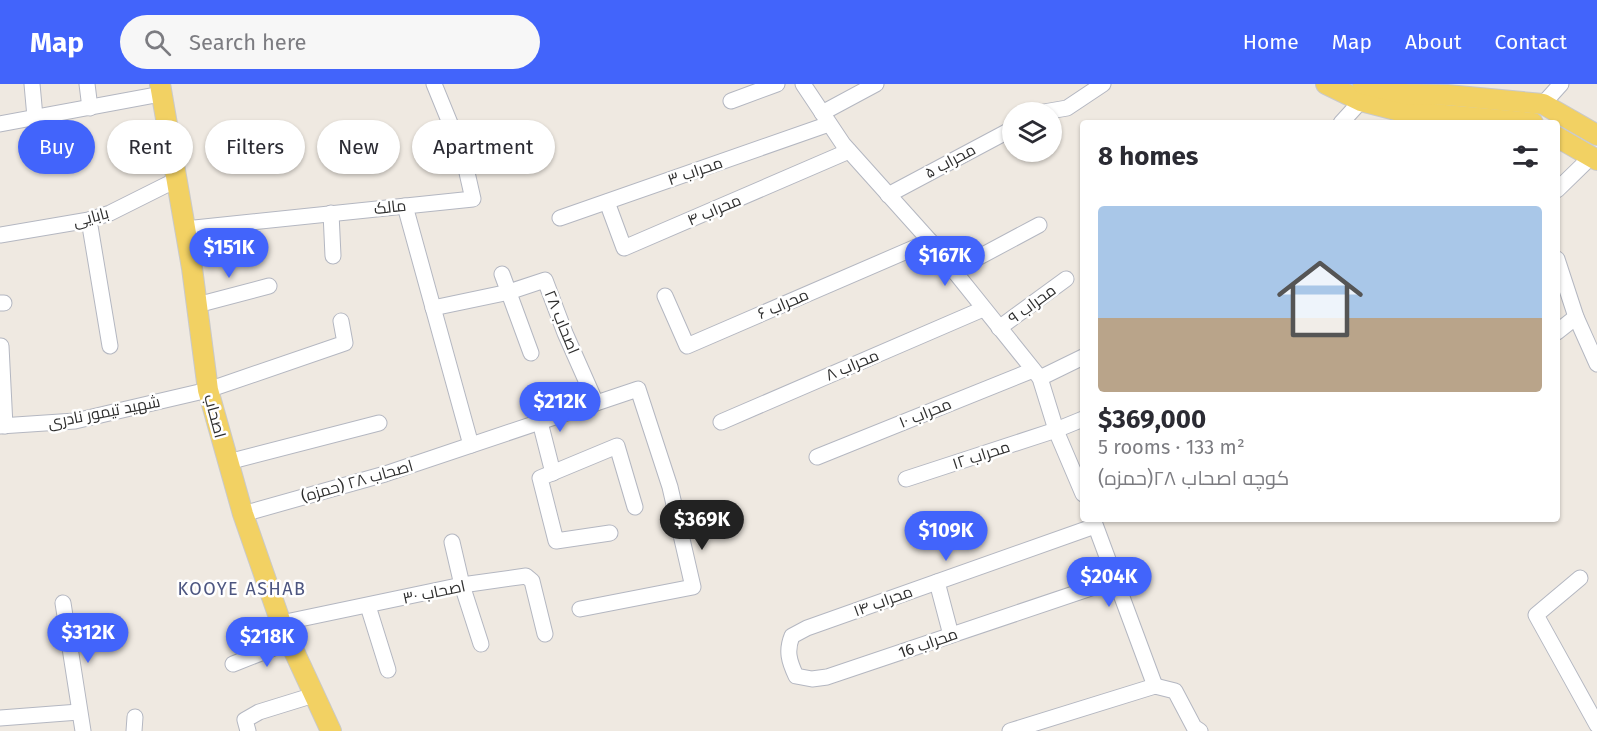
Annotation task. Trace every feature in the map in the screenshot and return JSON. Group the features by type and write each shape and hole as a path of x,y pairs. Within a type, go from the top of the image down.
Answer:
{"main road":[{"path":"1326,84 1405,94 1452,89 1543,104 1597,135"},
{"name":"اصحاب","path":"161,89 197,305 208,390 243,514 281,623 331,731"},
{"path":"1369,89 1401,111 1500,120"},
{"path":"1560,139 1594,158"}],"street":[{"path":"32,84 35,117"},
{"path":"87,84 90,108"},
{"name":"مالک","path":"185,229 473,199 464,155 434,84"},
{"path":"731,101 777,84"},
{"path":"803,84 849,151 930,241 1036,374 1080,487"},
{"name":"محراب ۳","path":"560,218 826,118 876,84"},
{"path":"1062,109 1067,108 1103,84"},
{"path":"1543,104 1561,84"},
{"path":"0,124 90,108 161,89"},
{"path":"1343,120 1369,89"},
{"name":"محراب ۵","path":"888,195 1002,134"},
{"name":"محراب ۴","path":"607,202 624,248 849,151"},
{"path":"1560,187 1594,158"},
{"name":"بابایی","path":"0,235 89,220 110,213 176,180"},
{"path":"405,206 471,445"},
{"path":"331,213 333,256"},
{"path":"89,220 110,346"},
{"path":"953,271 1039,225"},
{"name":"محراب ۶","path":"664,296 687,346 930,241"},
{"path":"1560,268 1576,317 1596,361"},
{"path":"502,274 531,353"},
{"name":"محراب ۹","path":"999,328 1066,279"},
{"name":"اصحاب ۲۸","path":"433,308 509,292 545,280 565,333 596,403"},
{"path":"197,305 269,286"},
{"name":"محراب ۸","path":"722,422 983,309"},
{"path":"1560,330 1576,317"},
{"name":"شهید تیمور نادری","path":"3,426 75,421 208,390 345,343 341,321"},
{"path":"1,346 3,426"},
{"name":"محراب ۱۰","path":"817,457 1080,358"},
{"name":"اصحاب ۲۸ (حمزه)","path":"243,514 385,474 638,389 670,487 693,587 580,609"},
{"name":"محراب ۱۲","path":"906,479 1080,420"},
{"path":"540,422 553,472"},
{"path":"228,462 379,423"},
{"path":"610,533 556,541 540,478 617,446 635,507"},
{"path":"1094,523 1155,686"},
{"name":"محراب ۱۴","path":"807,628 1094,523"},
{"path":"452,542 462,585 481,644"},
{"name":"اصحاب ۳۰","path":"281,623 462,585 529,578 532,581 545,634"},
{"path":"1580,578 1536,615 1597,725"},
{"name":"محراب 16","path":"807,628 792,636 787,648 796,676 812,679 827,677 1115,580"},
{"path":"937,582 951,636"},
{"path":"63,603 82,731"},
{"path":"368,606 388,670"},
{"path":"233,664 289,642"},
{"path":"1010,731 1155,686 1175,691 1194,727 1200,731"},
{"path":"248,731 245,720 259,712 314,695"},
{"path":"0,718 79,712"}],"district":[{"name":"KOOYE ASHAB","path":"242,589"}]}
